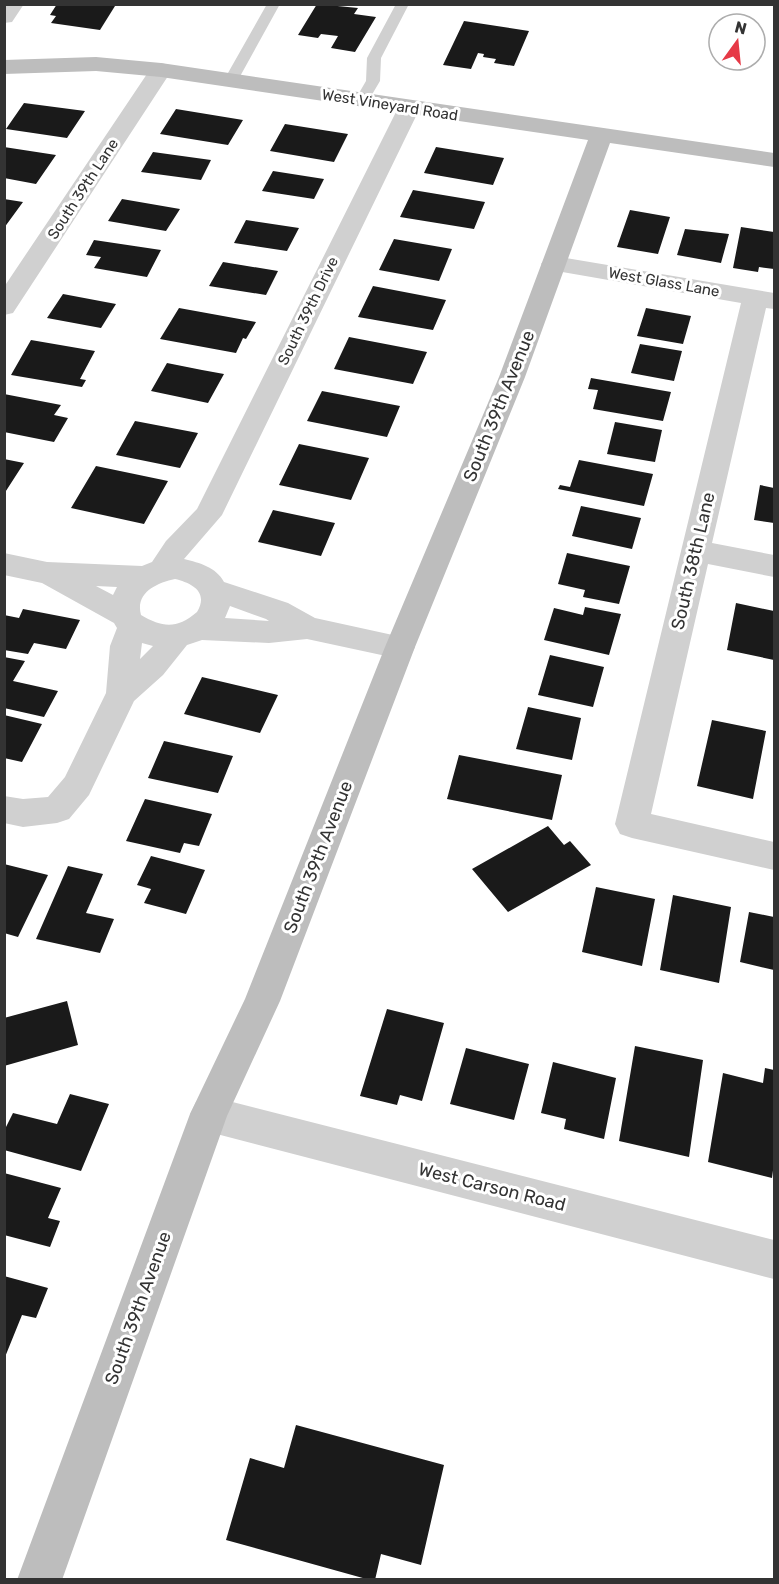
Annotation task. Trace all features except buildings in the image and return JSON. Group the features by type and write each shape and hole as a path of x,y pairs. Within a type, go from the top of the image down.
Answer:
{"street":[{"name":"West Vineyard Road","path":"4,67 96,64 161,70 774,160"},
{"name":"South 39th Lane","path":"4,307 161,70"},
{"name":"South 39th Drive","path":"153,573 208,515 409,108"},
{"name":"South 39th Avenue","path":"39,1580 209,1114 262,1001 400,647 512,377 601,136"},
{"name":"West Glass Lane","path":"554,264 765,299"},
{"name":"South 38th Lane","path":"765,299 696,551 632,824 774,856"},
{"path":"122,693 154,666 188,632 216,610 218,600 211,584 208,515"},
{"path":"696,551 774,567"},
{"path":"4,564 47,573 153,573 187,569 211,584 277,611 306,628"},
{"path":"47,573 130,620 146,633 268,632 306,628 400,647"},
{"path":"4,808 22,813 57,809 78,786 122,693 125,646 130,620 124,605 127,594 153,573"},
{"name":"West Carson Road","path":"209,1114 774,1260"}],"lane":[{"path":"231,80 274,4"},
{"path":"362,100 373,81 374,58 403,4"}]}
